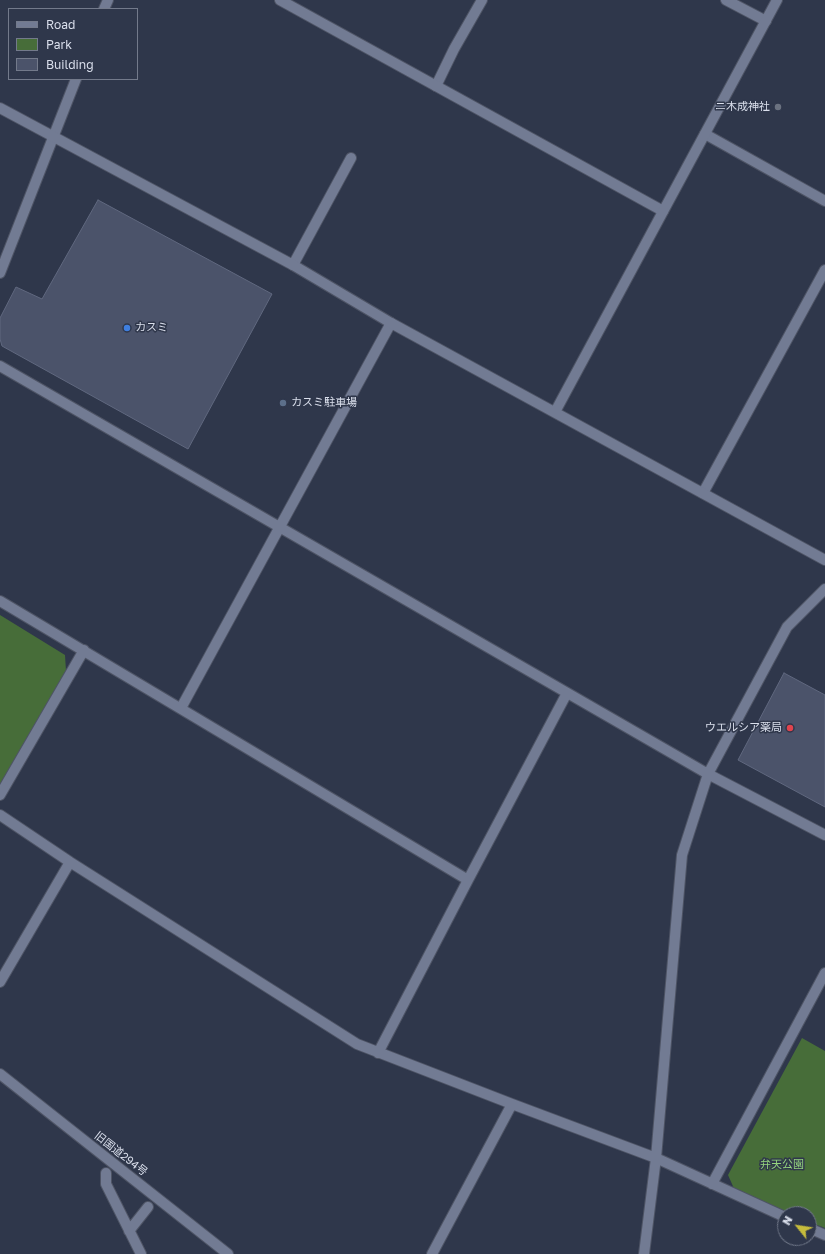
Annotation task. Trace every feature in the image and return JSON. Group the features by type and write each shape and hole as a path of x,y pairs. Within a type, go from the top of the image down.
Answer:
{"street":[{"path":"280,0 663,211"},
{"path":"436,86 454,49 482,0"},
{"path":"726,0 766,21"},
{"path":"555,412 777,0"},
{"path":"0,273 76,80"},
{"path":"0,108 293,265 391,323 825,560"},
{"path":"705,134 825,201"},
{"path":"293,265 351,158"},
{"path":"703,493 825,270"},
{"path":"180,708 391,323"},
{"path":"0,366 708,774 825,835"},
{"path":"644,1254 656,1158 682,855 708,774 786,627 825,588"},
{"path":"0,601 468,880"},
{"path":"0,795 84,650"},
{"path":"378,1053 567,693"},
{"path":"0,815 70,862 357,1044 656,1158 777,1213"},
{"path":"0,982 70,862"},
{"path":"712,1184 825,973"},
{"name":"旧国道294号","path":"0,1074 228,1254"},
{"path":"432,1254 512,1104"},
{"path":"106,1173 106,1184 141,1254"},
{"path":"129,1231 148,1207"}],"green space":[{"path":"0,615 65,655 66,671 0,785"},
{"name":"弁天公園","path":"802,1038 825,1051 825,1228 817,1225 817,1206 777,1206 777,1209 736,1193 728,1175"}],"building":[{"name":"カスミ","path":"98,200 272,294 188,449 2,346 0,339 0,318 16,287 42,299"},
{"name":"ウエルシア薬局","path":"784,673 825,695 825,807 738,760"}],"place":[{"name":"ニ木成神社","path":"778,107"},
{"name":"カスミ","path":"127,328"},
{"name":"カスミ駐車場","path":"283,403"},
{"name":"ウエルシア薬局","path":"790,728"}]}
